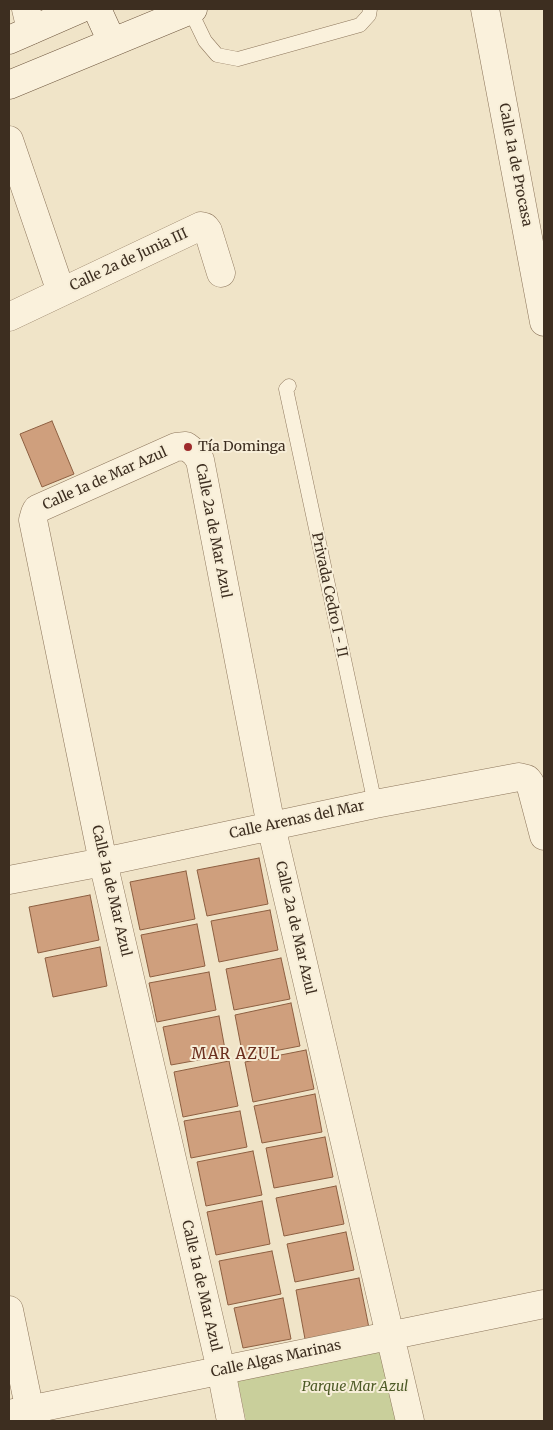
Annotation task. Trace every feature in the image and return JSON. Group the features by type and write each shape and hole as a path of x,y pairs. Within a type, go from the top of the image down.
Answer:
{"street":[{"path":"22,26 80,9"},
{"path":"97,9 112,42"},
{"path":"9,85 192,9"},
{"name":"Calle 1a de Procasa","path":"486,9 544,322"},
{"path":"9,140 60,292"},
{"name":"Calle 2a de Junia III","path":"9,316 201,226 206,227 208,231 221,273"},
{"name":"Calle 2a de Mar Azul","path":"176,447 186,446 200,460 271,826 410,1421"},
{"name":"Calle 1a de Mar Azul","path":"176,447 37,509 34,520 103,862 221,1370 231,1421"},
{"name":"Calle Arenas del Mar","path":"9,880 375,804 519,777 527,779 530,783 544,836"},
{"name":"Calle Algas Marinas","path":"23,1415 221,1370 544,1304"},
{"path":"9,1310 23,1415"}],"lane":[{"path":"192,9 205,41 217,55 238,59 360,25 370,9"},
{"name":"Privada Cedro I - II","path":"289,386 286,389 375,804"}],"green space":[{"name":"Parque Mar Azul","path":"381,1347 397,1421 246,1421 237,1378"}],"building":[{"path":"52,421 74,474 42,487 20,434"},
{"path":"259,858 268,904 207,916 197,870"},
{"path":"186,871 195,919 140,930 130,882"},
{"path":"90,895 99,940 38,953 29,907"},
{"path":"270,910 278,950 219,962 211,921"},
{"path":"197,924 205,966 150,977 141,935"},
{"path":"100,947 107,986 53,997 45,958"},
{"path":"281,958 290,999 234,1010 226,969"},
{"path":"209,972 216,1010 157,1022 149,983"},
{"path":"291,1003 300,1046 243,1057 235,1015"},
{"path":"219,1016 226,1055 171,1065 163,1027"},
{"path":"306,1050 314,1089 253,1102 245,1062"},
{"path":"229,1061 238,1106 183,1117 174,1072"},
{"path":"315,1094 322,1132 262,1143 254,1106"},
{"path":"240,1111 247,1147 191,1158 184,1121"},
{"path":"325,1137 333,1177 274,1188 266,1148"},
{"path":"253,1151 262,1195 206,1206 197,1162"},
{"path":"336,1186 344,1224 284,1236 276,1198"},
{"path":"262,1201 270,1244 216,1255 207,1212"},
{"path":"346,1232 354,1270 295,1282 287,1244"},
{"path":"272,1251 281,1294 228,1305 219,1261"},
{"path":"359,1278 369,1328 305,1339 296,1290"},
{"path":"283,1298 291,1339 243,1348 234,1308"}],"place":[{"name":"Tía Dominga","path":"188,447"}],"district":[{"name":"MAR AZUL","path":"236,1055"}]}
